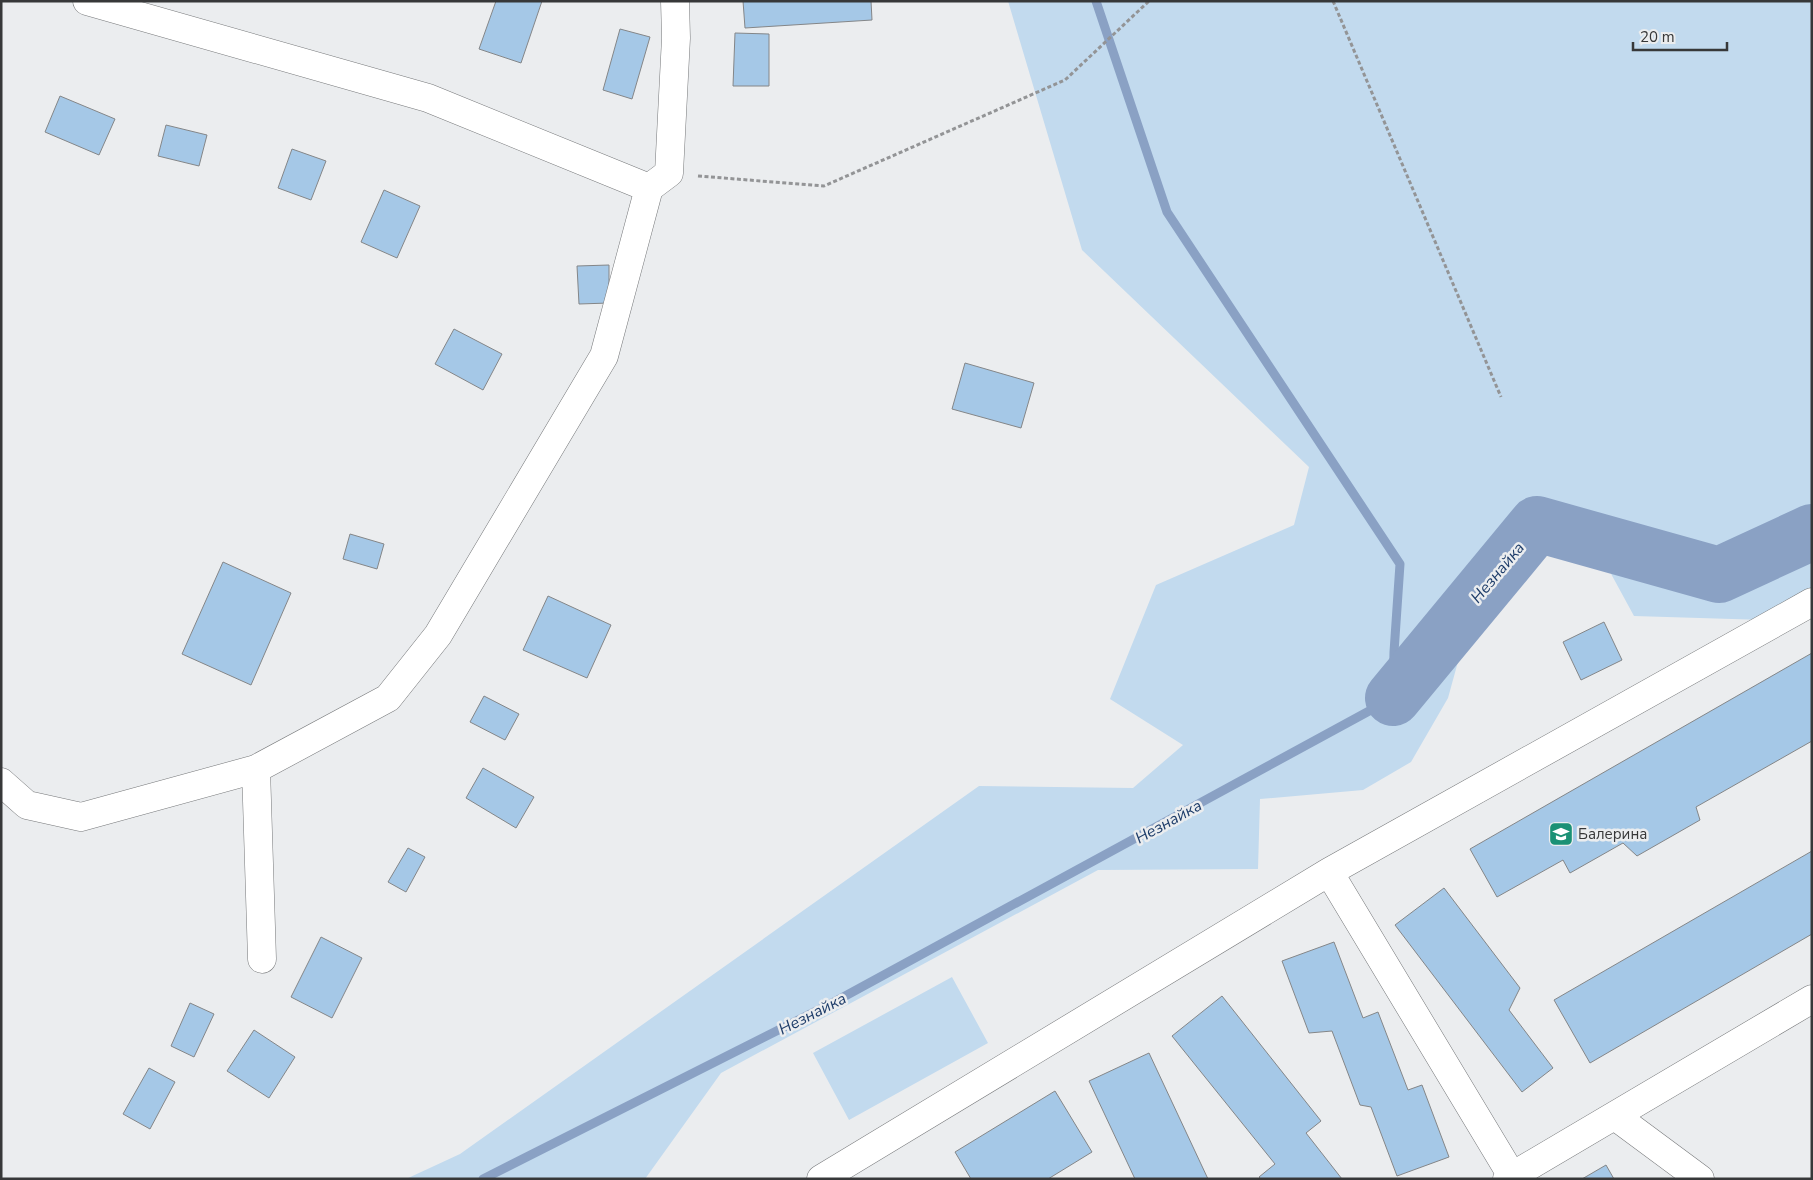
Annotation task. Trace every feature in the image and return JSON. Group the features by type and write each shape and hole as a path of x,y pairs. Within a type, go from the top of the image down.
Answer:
{"street":[{"path":"87,1 428,98 659,181"},
{"path":"1,782 27,805 82,817 256,769 388,698 438,635 604,356 659,181 676,38 675,1"},
{"path":"835,1175 1329,872 1812,602"},
{"path":"256,769 262,959"},
{"path":"1329,872 1510,1177 1812,999"},
{"path":"1615,1116 1700,1179"}],"path":[{"path":"659,181 824,186 1065,80 1149,1"},
{"path":"1333,1 1501,397"}],"shaded area":[{"path":"1008,1 1812,1 1812,597 1765,620 1634,616 1579,515 1467,629 1448,698 1411,762 1363,790 1260,799 1258,869 1098,870 721,1073 645,1179 406,1179 460,1154 979,786 1133,788 1183,745 1110,699 1156,585 1294,525 1309,467 1082,250"},
{"path":"952,977 988,1043 849,1120 813,1053"}],"building":[{"path":"496,1 542,1 521,63 479,49"},
{"path":"743,1 871,1 872,20 745,28"},
{"path":"620,29 650,37 632,99 603,90"},
{"path":"735,33 769,34 769,86 733,86"},
{"path":"60,96 115,119 99,155 45,132"},
{"path":"166,125 207,135 199,166 158,156"},
{"path":"292,149 326,161 311,200 278,188"},
{"path":"384,190 420,206 397,258 361,242"},
{"path":"609,265 609,303 579,304 577,266"},
{"path":"454,329 502,354 483,390 435,364"},
{"path":"965,363 1034,383 1021,428 952,409"},
{"path":"350,534 384,544 377,569 343,559"},
{"path":"223,562 291,593 251,685 182,654"},
{"path":"548,596 611,625 587,678 523,650"},
{"path":"1604,622 1622,660 1581,680 1563,642"},
{"path":"1812,653 1812,741 1696,807 1700,820 1637,856 1623,843 1570,873 1563,860 1497,897 1470,849"},
{"path":"484,696 519,714 505,740 470,722"},
{"path":"483,768 534,797 516,828 466,798"},
{"path":"408,848 425,857 406,892 388,882"},
{"path":"1812,851 1812,934 1590,1063 1554,1000"},
{"path":"1444,888 1520,988 1509,1010 1553,1068 1522,1092 1395,925"},
{"path":"321,937 362,958 332,1018 291,997"},
{"path":"1334,942 1363,1018 1378,1012 1408,1090 1422,1085 1449,1157 1397,1176 1371,1107 1360,1105 1332,1031 1309,1033 1282,961"},
{"path":"1222,996 1321,1121 1306,1133 1342,1179 1261,1179 1259,1177 1275,1164 1172,1036"},
{"path":"190,1003 214,1014 194,1057 171,1046"},
{"path":"254,1030 295,1057 269,1098 227,1071"},
{"path":"1149,1053 1208,1179 1135,1179 1089,1081"},
{"path":"149,1068 175,1082 150,1129 123,1114"},
{"path":"1055,1091 1092,1152 1048,1179 971,1179 955,1152"},
{"path":"1606,1165 1614,1179 1582,1179"}],"waterway":[{"name":"Незнайка","path":"483,1179 836,1001 1393,698 1400,564 1167,212 1096,1"},
{"name":"Незнайка","path":"1393,698 1537,524 1719,575 1812,532"}],"place":[{"name":"Балерина","path":"1561,834"}]}
